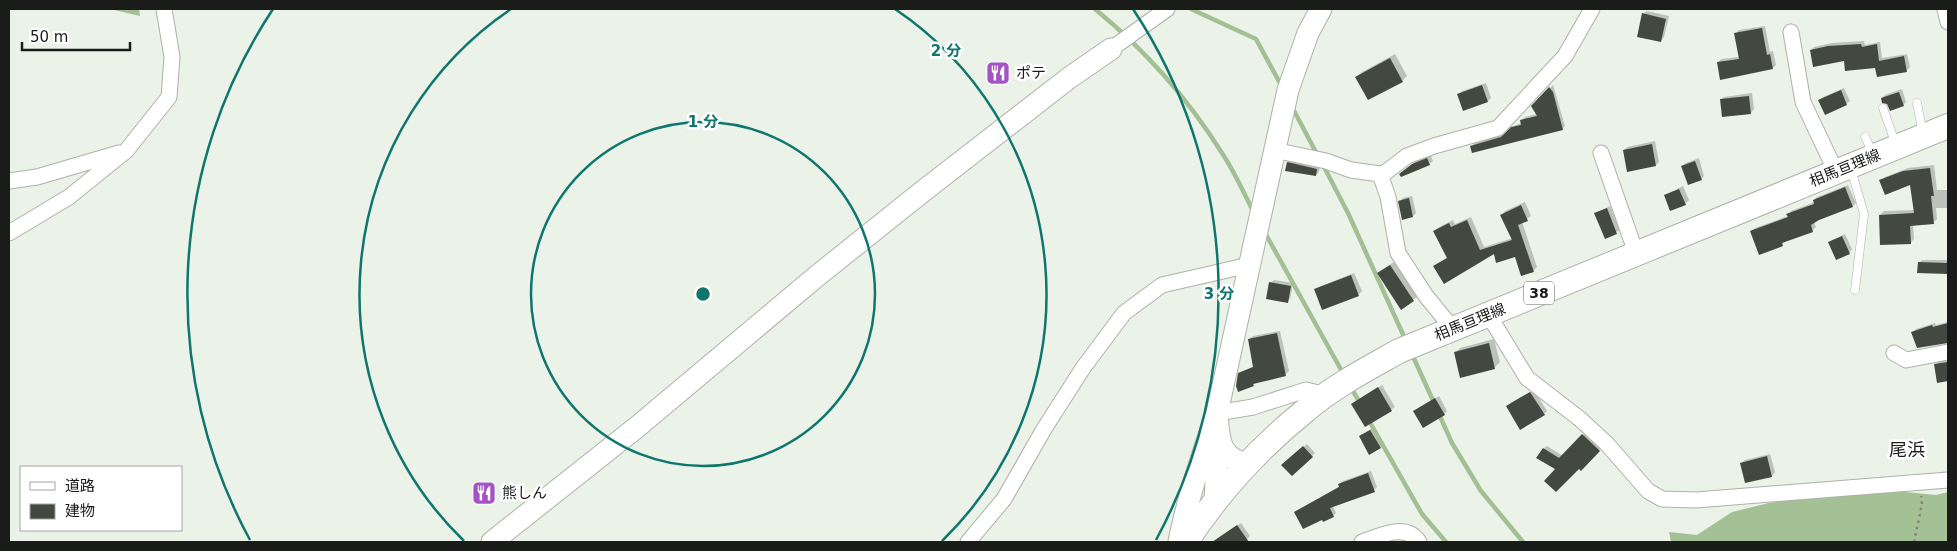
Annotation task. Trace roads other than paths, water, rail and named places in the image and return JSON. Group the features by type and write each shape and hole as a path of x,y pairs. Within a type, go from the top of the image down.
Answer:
{"main road":[{"name":"相馬亘理線","path":"1186,542 1224,489 1306,410 1348,380 1399,351 1843,169 1870,147 1897,147 1948,126"}],"street":[{"path":"9,233 69,197 126,151 169,97 172,57 164,9"},
{"path":"492,542 637,427 810,282 922,192 1069,78 1167,9"},
{"path":"1179,542 1205,447 1217,413 1288,90 1308,34 1321,9"},
{"path":"1274,150 1326,161 1351,170 1380,174 1386,172 1407,156 1434,146 1498,128 1565,56 1592,9"},
{"path":"1944,9 1948,22"},
{"path":"1791,32 1803,102 1843,169"},
{"path":"9,181 37,177 126,151"},
{"path":"1601,154 1636,254"},
{"path":"1380,174 1388,197 1398,253 1426,296 1453,329"},
{"path":"968,542 1004,499 1044,429 1078,376 1124,313 1162,285 1250,265"},
{"path":"1488,314 1528,378 1580,419 1607,444 1648,491 1662,499 1696,500 1948,480"},
{"path":"1894,353 1906,360 1948,352"},
{"path":"1217,413 1253,407 1306,390 1327,395"},
{"path":"1215,502 1218,437 1217,413"},
{"path":"1218,437 1226,452 1236,462 1248,465"},
{"path":"1362,542 1399,531 1415,536 1419,542"}],"lane":[{"path":"1917,103 1923,136"},
{"path":"1883,108 1897,147"},
{"path":"1843,169 1864,214 1856,290"}],"waterway":[{"path":"1095,9 1148,58 1195,113 1226,160 1253,211"},
{"path":"1191,9 1256,39 1282,87"},
{"path":"1292,107 1318,156"},
{"path":"1323,165 1348,213 1406,341"},
{"path":"1264,231 1344,375"},
{"path":"1411,352 1435,405"},
{"path":"1350,386 1360,403"},
{"path":"1439,414 1452,443 1481,491 1523,542"},
{"path":"1368,419 1422,514 1446,542"}],"place":[{"name":"ポテ","path":"998,73"},
{"name":"熊しん","path":"484,493"}],"district":[{"name":"尾浜","path":"1907,450"}]}
